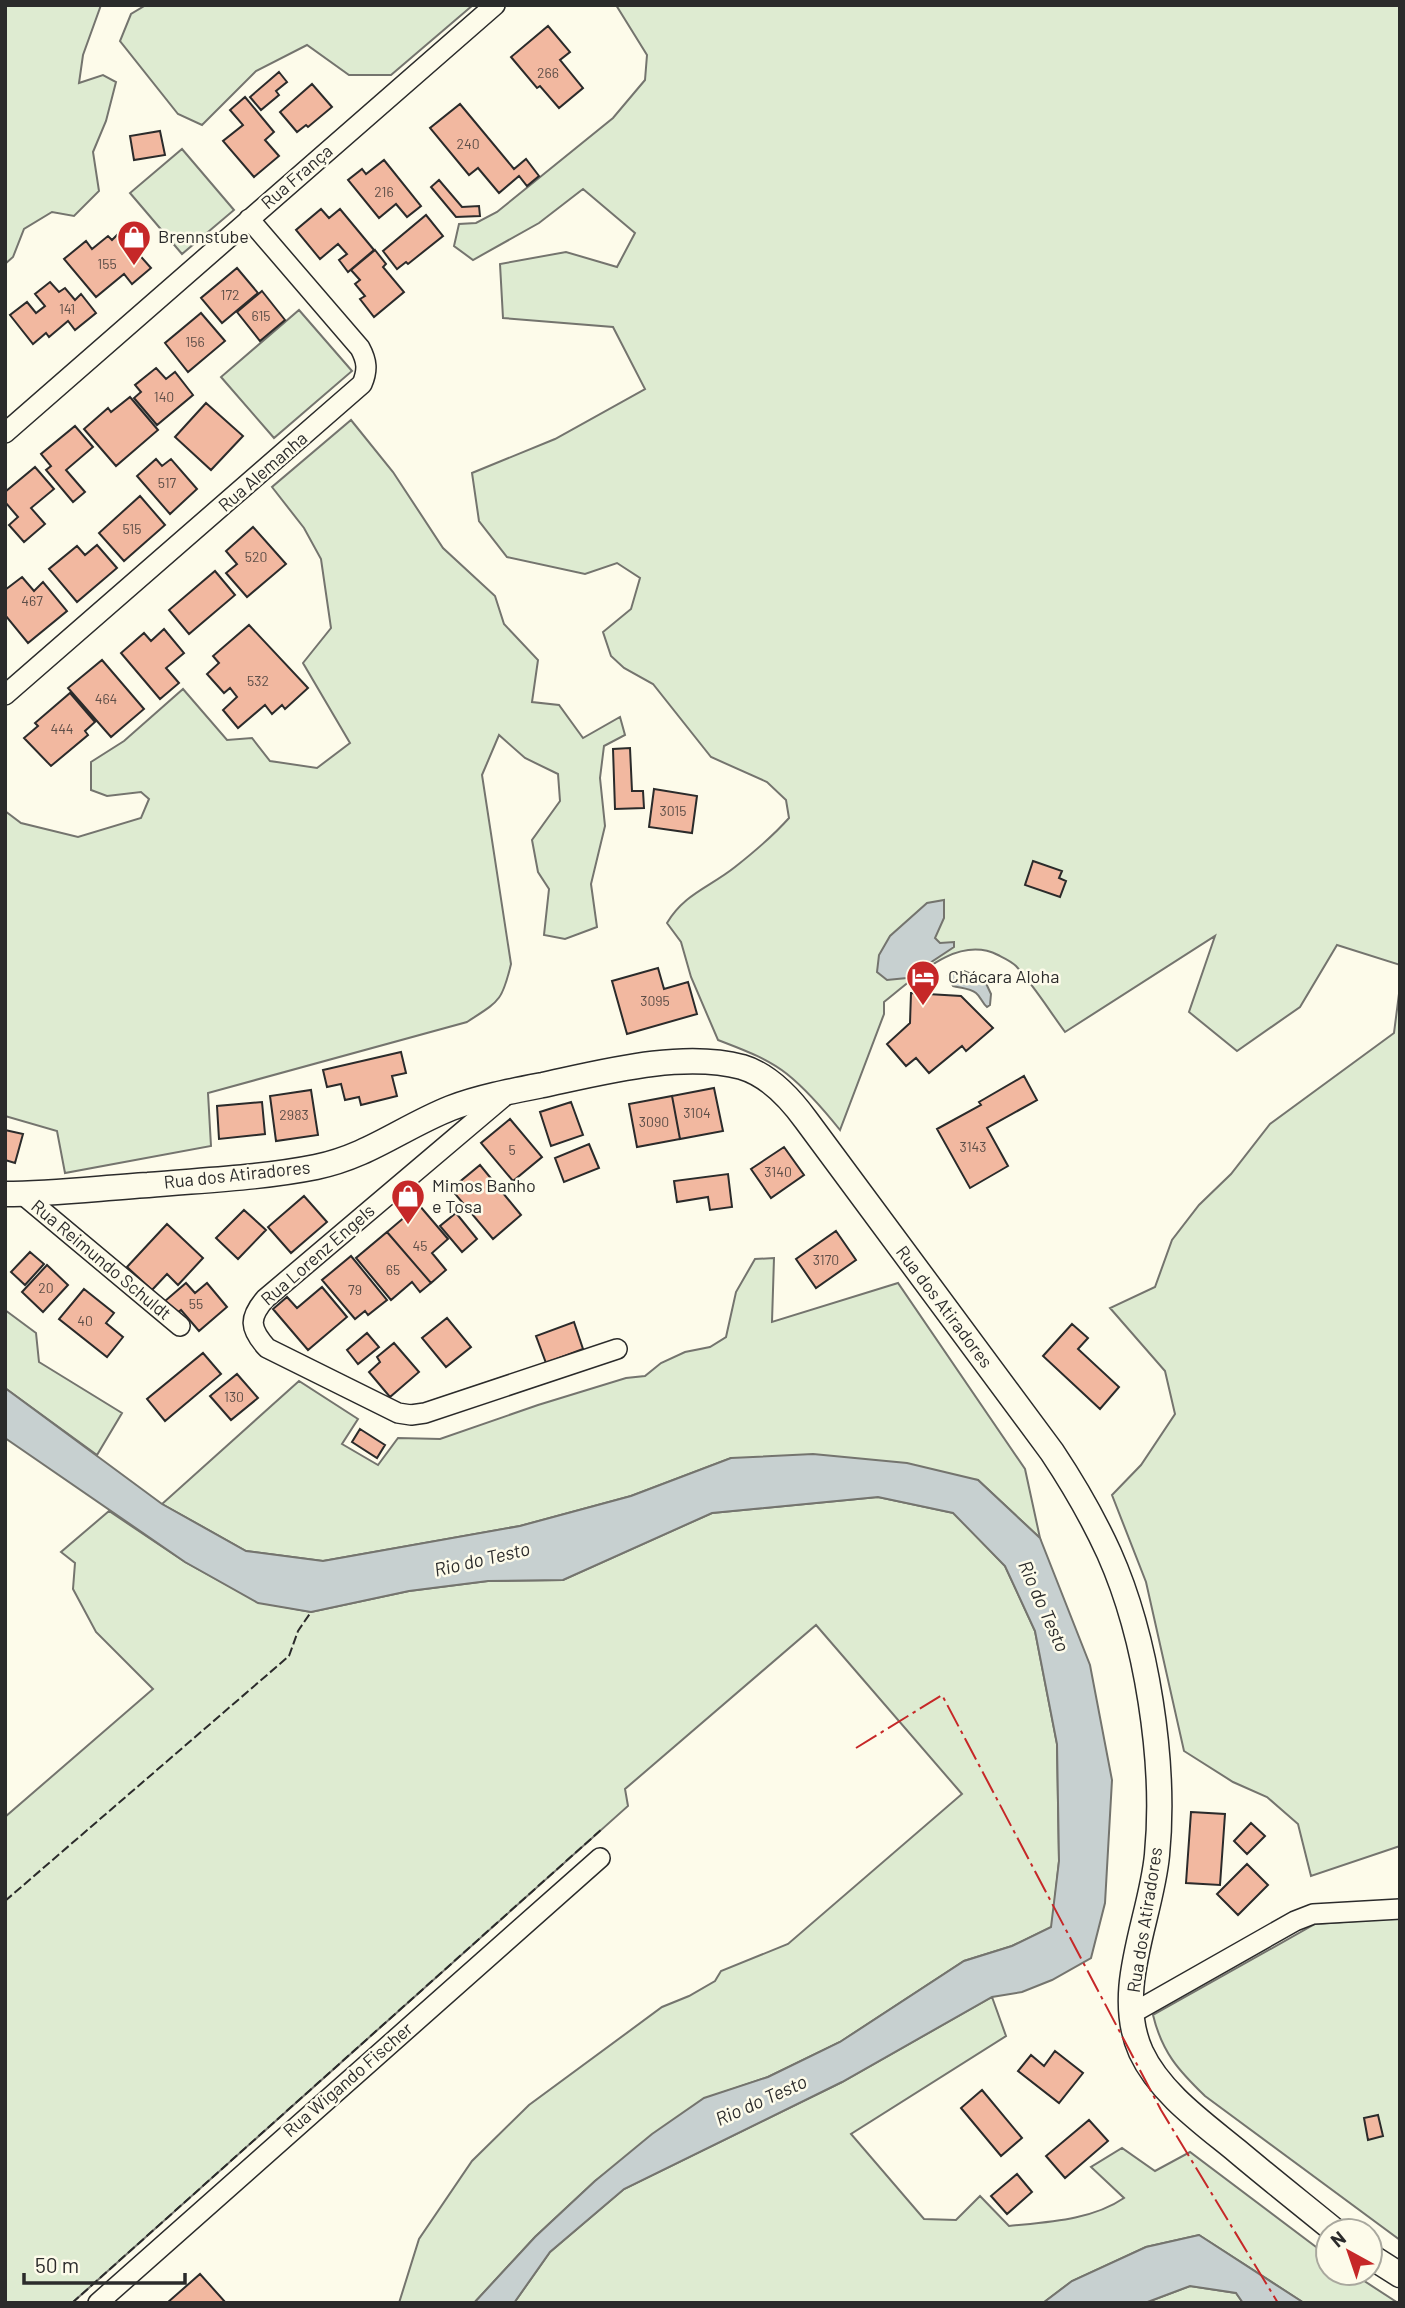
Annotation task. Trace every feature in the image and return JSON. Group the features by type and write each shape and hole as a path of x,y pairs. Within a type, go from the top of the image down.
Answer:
{"street":[{"name":"Rua França","path":"5,432 495,5"},
{"name":"Rua Alemanha","path":"5,695 362,384 367,373 366,359 360,348 250,219"},
{"name":"Rua dos Atiradores","path":"13,1194 249,1177 318,1167 379,1146 451,1108 590,1074 684,1062 712,1062 743,1068 762,1077 790,1099 1064,1471 1088,1510 1111,1556 1134,1622 1156,1745 1160,1803 1157,1856 1133,1975 1133,2033 1143,2056 1179,2101 1318,2217"},
{"name":"Rua Lorenz Engels","path":"508,1092 265,1298 255,1311 252,1323 257,1337 267,1348 398,1413 411,1415 425,1413 617,1349"},
{"name":"Rua Reimundo Schuldt","path":"13,1194 180,1326"},
{"name":"Rua Wigando Fischer","path":"98,2303 600,1858"},
{"path":"1131,2014 1295,1921 1313,1914 1400,1909"},
{"path":"1384,2265 1400,2275"}],"green space":[{"path":"5,5 101,5 83,55 79,83 103,75 116,82 106,121 93,152 99,191 74,216 52,212 24,229 13,257 5,264"},
{"path":"146,5 473,5 391,75 349,75 307,45 256,71 202,125 178,114 120,41 131,14"},
{"path":"616,5 1400,5 1400,965 1337,945 1300,1007 1237,1051 1189,1012 1215,936 1065,1032 1016,966 998,955 982,950 967,950 951,955 922,971 884,1002 884,1014 840,1130 815,1100 779,1068 745,1050 718,1040 691,977 681,942 667,923 689,898 735,867 783,825 789,818 786,800 767,782 711,757 653,684 624,668 611,656 603,632 631,609 640,578 617,563 585,574 507,557 479,521 472,473 555,439 645,389 613,327 503,318 500,264 566,252 617,267 635,233 583,189 539,223 473,260 454,246 459,224 476,223 497,212 613,118 645,80 647,55"},
{"path":"182,149 234,210 182,254 130,193"},
{"path":"299,310 352,371 274,438 221,377"},
{"path":"351,420 393,472 443,548 495,596 504,624 538,660 532,702 559,705 583,738 620,717 625,735 604,746 600,778 605,826 591,884 597,927 565,939 544,935 549,889 538,872 532,840 560,801 558,774 525,758 499,735 482,775 511,964 498,999 467,1022 208,1093 211,1146 65,1173 57,1131 5,1116 5,811 21,823 78,837 141,818 149,799 141,792 107,796 91,790 91,762 124,741 183,689 227,740 252,738 270,761 317,768 350,743 303,663 331,628 321,559 304,528 272,487"},
{"path":"1400,986 1400,1846 1311,1876 1298,1824 1267,1797 1233,1782 1184,1751 1146,1582 1112,1495 1141,1465 1175,1414 1165,1371 1110,1308 1155,1287 1172,1240 1199,1205 1231,1174 1270,1124 1394,1033"},
{"path":"774,1258 772,1322 898,1283 1025,1469 1040,1538 978,1480 731,1458 631,1496 520,1526 323,1561 246,1551 162,1504 299,1381 358,1419 342,1444 378,1465 398,1438 440,1439 538,1405 626,1378 645,1376 661,1363 685,1352 710,1347 726,1337 736,1292 755,1259"},
{"path":"5,1310 36,1333 39,1362 122,1413 97,1455 5,1388"},
{"path":"878,1497 954,1513 1005,1566 1035,1631 1057,1744 1059,1861 1052,1927 1012,1946 964,1961 840,2042 768,2077 704,2099 595,2181 535,2237 474,2303 399,2303 419,2239 472,2161 529,2105 662,2007 715,1981 721,1971 788,1944 962,1794 816,1625 625,1789 628,1806 72,2303 5,2303 5,1817 153,1689 96,1632 73,1589 75,1563 61,1552 109,1511 185,1562 258,1602 311,1612 409,1591 488,1581 563,1580 712,1513"},
{"path":"1400,1918 1400,2240 1384,2228 1384,2217 1369,2217 1205,2096 1172,2060 1161,2040 1153,2015 1315,1924"},
{"path":"992,1997 1006,2036 851,2134 924,2219 956,2220 980,2196 1009,2226 1084,2215 1124,2198 1091,2167 1122,2148 1155,2171 1190,2152 1314,2245 1314,2287 1373,2287 1398,2303 1304,2303 1199,2235 1146,2247 1072,2281 1043,2303 514,2303 550,2252 624,2189 842,2082"},
{"path":"1190,2286 1236,2293 1243,2303 1145,2303"}],"water":[{"path":"944,900 944,918 935,938 940,943 954,942 954,947 907,978 887,980 877,972 879,955 890,936 927,903"},
{"path":"954,971 964,971 984,979 991,994 990,1005 987,1007 974,991 953,986 948,976"},
{"name":"Rio do Testo","path":"5,1388 162,1504 246,1551 323,1561 520,1526 631,1496 731,1458 813,1454 907,1463 978,1480 1040,1538 1090,1665 1112,1780 1105,1903 1091,1958 1052,1980 1022,1992 992,1997 842,2082 624,2189 550,2252 514,2303 474,2303 535,2237 595,2181 652,2134 704,2098 768,2077 840,2042 964,1961 1012,1946 1051,1927 1059,1861 1057,1744 1035,1631 1005,1566 953,1513 878,1497 712,1513 563,1580 488,1581 409,1591 311,1612 258,1603 185,1562 5,1438"},
{"path":"1199,2235 1304,2303 1243,2303 1236,2293 1190,2286 1145,2303 1043,2303 1072,2281 1146,2247"}],"building":[{"path":"548,26 570,52 560,60 583,88 559,108 540,86 537,88 511,57"},
{"path":"279,72 287,82 276,91 279,95 261,110 250,97"},
{"path":"312,84 332,107 308,127 306,125 297,132 280,112"},
{"path":"245,97 274,132 265,140 279,156 254,177 223,141 243,125 230,110"},
{"path":"460,104 514,169 526,159 539,176 527,186 519,176 499,193 478,168 469,175 430,128"},
{"path":"160,131 165,155 134,160 130,136"},
{"path":"384,160 421,206 407,217 396,204 379,218 348,180 362,169 366,174"},
{"path":"439,180 462,207 479,206 480,216 456,217 431,187"},
{"path":"321,209 329,218 340,209 374,250 348,272 339,260 347,254 338,244 320,259 296,230"},
{"path":"426,215 443,236 408,264 406,262 397,269 383,251"},
{"path":"117,235 132,253 135,250 151,268 132,284 124,274 96,297 64,259 86,241 92,249 108,236 112,240"},
{"path":"375,250 386,264 383,267 404,292 374,317 360,299 365,296 355,284 360,280 351,270"},
{"path":"237,268 258,293 222,323 201,298"},
{"path":"50,282 59,292 65,288 75,300 81,294 96,313 75,330 68,321 49,337 46,333 33,344 10,315 27,302 36,313 45,306 35,294"},
{"path":"262,291 285,320 260,341 237,312"},
{"path":"201,313 225,341 188,372 165,343"},
{"path":"156,368 166,379 175,372 193,395 157,425 134,398 141,392 135,385"},
{"path":"130,397 158,430 116,466 84,429 108,408 111,412"},
{"path":"206,403 243,436 211,470 175,437"},
{"path":"75,426 93,447 66,470 85,492 73,502 46,470 51,466 41,454"},
{"path":"156,459 162,466 171,459 197,489 170,514 137,476"},
{"path":"35,467 54,489 31,508 45,524 24,542 9,525 18,517 5,502 5,492"},
{"path":"140,496 165,525 124,561 99,533"},
{"path":"253,527 286,564 247,597 226,573 237,564 226,551"},
{"path":"97,545 117,568 77,602 49,569 77,546 85,555"},
{"path":"215,571 235,595 189,634 169,610"},
{"path":"22,577 34,591 43,582 67,611 28,643 5,615 5,590"},
{"path":"249,625 308,688 285,709 282,705 272,714 265,705 238,728 223,710 237,697 230,688 224,693 207,674 219,663 213,656"},
{"path":"164,629 184,653 166,668 179,683 160,699 121,653 144,633 151,641"},
{"path":"102,660 144,709 111,737 68,688"},
{"path":"70,693 95,722 85,731 88,735 51,766 24,738 38,726 35,723"},
{"path":"630,748 632,791 643,791 644,808 615,809 613,749"},
{"path":"654,789 697,796 692,833 649,827"},
{"path":"1033,861 1062,871 1059,878 1066,881 1060,897 1025,885"},
{"path":"658,968 664,989 688,982 697,1014 627,1034 612,981"},
{"path":"911,993 961,996 993,1028 966,1051 962,1046 929,1073 916,1058 906,1066 887,1044 910,1023"},
{"path":"401,1052 406,1073 392,1076 397,1096 361,1105 359,1097 345,1100 341,1084 327,1087 323,1070"},
{"path":"1024,1076 1037,1100 987,1128 1008,1166 970,1188 937,1129 981,1105 979,1102"},
{"path":"714,1088 723,1131 680,1139 672,1096"},
{"path":"311,1090 318,1135 276,1141 270,1096"},
{"path":"672,1096 680,1139 637,1147 629,1104"},
{"path":"262,1102 265,1134 219,1139 217,1106"},
{"path":"571,1102 583,1135 551,1146 540,1112"},
{"path":"510,1119 542,1157 513,1181 481,1143"},
{"path":"5,1130 23,1134 15,1163 5,1160"},
{"path":"589,1144 599,1168 564,1182 555,1158"},
{"path":"784,1147 804,1175 771,1198 751,1169"},
{"path":"480,1165 521,1215 493,1239 451,1189"},
{"path":"728,1174 732,1207 710,1210 708,1197 677,1202 674,1181"},
{"path":"304,1196 327,1222 291,1253 268,1227"},
{"path":"419,1205 448,1239 432,1253 446,1270 431,1283 387,1232"},
{"path":"244,1210 266,1230 238,1259 216,1238"},
{"path":"456,1213 477,1239 462,1252 440,1226"},
{"path":"167,1224 203,1258 178,1285 167,1274 152,1290 127,1267"},
{"path":"836,1231 856,1260 816,1288 796,1259"},
{"path":"387,1232 431,1283 420,1292 412,1282 391,1300 356,1258"},
{"path":"30,1252 44,1264 25,1285 11,1272"},
{"path":"351,1256 387,1300 368,1315 365,1311 355,1319 322,1280"},
{"path":"47,1265 68,1285 43,1312 22,1292"},
{"path":"186,1283 195,1293 207,1283 227,1307 199,1331 181,1310 176,1314 165,1301"},
{"path":"322,1287 347,1317 308,1350 273,1309 287,1297 297,1308"},
{"path":"84,1289 114,1313 106,1323 123,1337 107,1357 59,1319"},
{"path":"447,1318 471,1347 446,1367 422,1338"},
{"path":"574,1322 583,1349 546,1363 536,1336"},
{"path":"1072,1324 1088,1338 1078,1349 1119,1387 1100,1409 1043,1356"},
{"path":"367,1333 379,1347 358,1364 347,1350"},
{"path":"394,1343 419,1372 390,1397 369,1372 380,1362 377,1357"},
{"path":"203,1353 221,1374 165,1421 147,1399"},
{"path":"237,1374 258,1398 231,1420 210,1396"},
{"path":"360,1429 385,1445 377,1458 352,1442"},
{"path":"1191,1812 1225,1814 1220,1885 1186,1883"},
{"path":"1251,1823 1265,1836 1247,1854 1234,1841"},
{"path":"1247,1864 1268,1885 1238,1915 1217,1894"},
{"path":"1055,2051 1083,2073 1059,2103 1018,2071 1031,2055 1044,2066"},
{"path":"982,2090 1022,2138 1001,2156 961,2108"},
{"path":"1378,2115 1383,2136 1368,2140 1364,2118"},
{"path":"1089,2120 1108,2141 1065,2178 1046,2156"},
{"path":"1017,2174 1032,2192 1007,2214 991,2196"},
{"path":"200,2274 226,2303 167,2303"}],"fence":[{"path":"5,1901 289,1656 298,1631 311,1612"},
{"path":"72,2303 602,1829"}],"power":[{"path":"856,1748 942,1695 1161,2110 1278,2303"}],"place":[{"name":"Brennstube","path":"134,267"},
{"name":"Chácara Aloha","path":"923,1007"},
{"name":"Mimos Banho e Tosa","path":"408,1226"}]}
